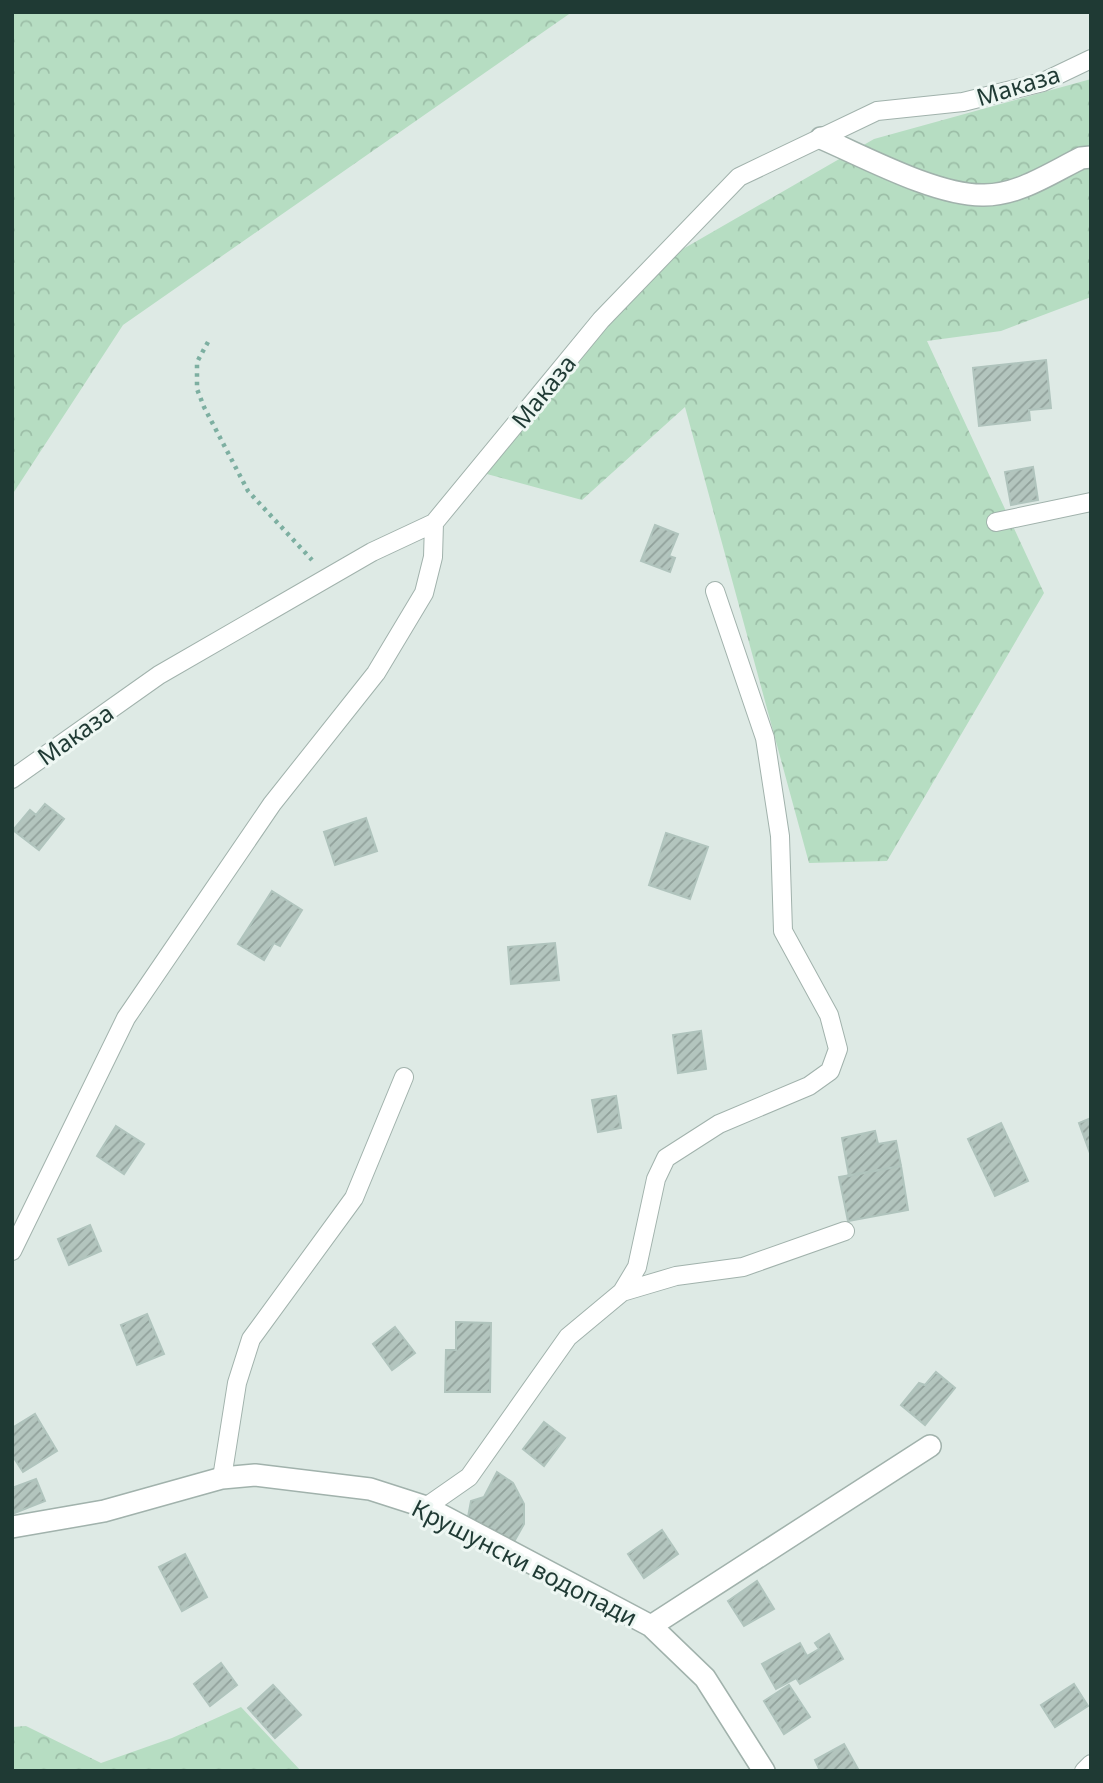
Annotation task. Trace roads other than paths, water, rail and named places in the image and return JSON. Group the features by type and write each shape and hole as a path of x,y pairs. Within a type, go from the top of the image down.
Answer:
{"street":[{"path":"821,138 929,184 982,195 1029,185 1081,158 1091,156"},
{"path":"651,1626 930,1446"},
{"name":"Крушунски водопади","path":"12,1527 104,1511 222,1478 255,1475 370,1489 426,1507 651,1626 705,1678 764,1771"}],"lane":[{"name":"Маказа","path":"12,779 159,675 372,552 434,523 601,320 739,177 877,111 963,102 1043,82 1091,59"},
{"path":"996,522 1091,502"},
{"path":"12,1251 126,1018 272,804 376,673 424,593 433,557 434,523"},
{"path":"426,1507 470,1477 568,1337 622,1292 637,1267 656,1179 666,1158 719,1124 809,1086 830,1071 838,1049 829,1015 783,931 780,836 768,750 738,652 715,591"},
{"path":"222,1478 237,1383 251,1339 354,1198 404,1077"},
{"path":"622,1292 676,1276 743,1267 845,1231"},
{"path":"1084,1771 1091,1764"}]}
